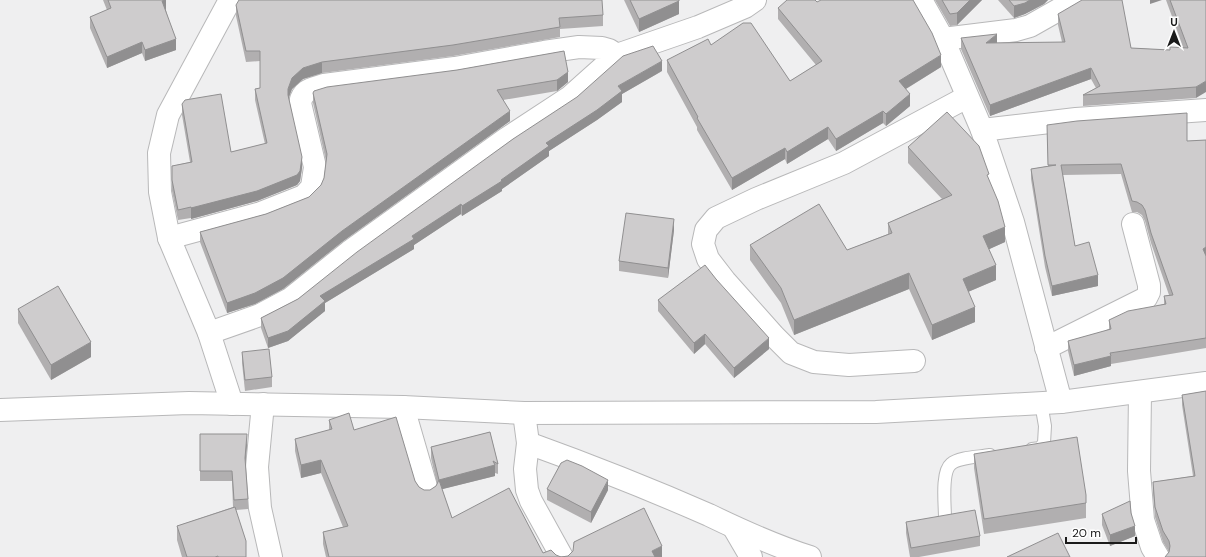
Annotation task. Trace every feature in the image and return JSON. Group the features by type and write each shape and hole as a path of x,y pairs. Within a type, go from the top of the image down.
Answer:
{"street":[{"path":"230,0 168,115 159,153 160,192 169,238 209,333 232,404"},
{"path":"209,333 260,315 290,299 349,252 506,139 570,96 617,55 698,27 745,7 755,0"},
{"path":"921,0 943,39 982,130 1013,222 1046,348 1051,402"},
{"path":"943,39 1016,30 1030,26 1076,0"},
{"path":"169,238 261,213 304,196 312,187 315,175 315,167 300,104 302,96 308,90 324,85 455,68 579,47 602,48 617,55"},
{"path":"914,361 849,365 814,362 791,353 725,281 708,259 703,244 706,230 716,218 756,199 844,163 967,96"},
{"path":"982,130 1076,119 1206,110"},
{"path":"1046,348 1146,298 1149,292 1149,285 1133,224"},
{"path":"0,410 189,403 403,407 524,413 876,412 1051,402 1206,383"},
{"path":"1140,392 1139,471 1143,520 1152,547 1158,557"},
{"path":"263,404 257,467 260,508 271,557"},
{"path":"403,407 427,490"},
{"path":"524,413 528,443 525,469 526,490 562,557"},
{"path":"528,443 599,470 782,548 810,557"},
{"path":"734,528 751,557"}],"lane":[{"path":"1024,450 1040,448 1044,443 1045,426 1051,402"},
{"path":"945,518 945,472 951,464 963,459 1001,454"}],"building":[{"path":"108,0 166,0 162,1 176,39 145,50 142,42 107,57 90,17 111,8"},
{"path":"239,0 602,0 603,15 559,18 560,27 453,45 322,62 303,68 292,78 288,89 288,95 302,157 300,171 297,175 257,191 178,210 172,180 172,166 192,162 182,104 185,100 221,94 231,152 267,143 255,89 260,88 260,51 246,51 236,5"},
{"path":"630,0 679,0 679,1 639,19"},
{"path":"787,0 815,0 817,2 821,0 913,0 932,33 941,55 899,81 910,94 886,114 883,111 836,139 828,127 787,152 785,148 732,178 697,118 698,117 667,60 708,39 711,45 743,23 751,23 790,81 822,61 778,8"},
{"path":"942,0 970,0 957,13 950,14"},
{"path":"1009,0 1030,0 1014,6"},
{"path":"1082,0 1122,0 1131,48 1170,50 1170,47 1188,48 1170,0 1206,0 1206,81 1196,87 1083,95 1100,86 1091,68 990,105 961,38 997,34 986,43 1065,42 1058,14"},
{"path":"653,46 662,61 618,86 622,91 597,110 546,143 549,146 501,180 502,181 462,206 461,204 412,236 414,239 320,296 325,301 288,331 268,338 261,318 298,299 357,252 513,139 577,97 623,56"},
{"path":"564,51 568,72 557,80 497,90 510,111 342,231 283,278 255,293 227,303 200,232 266,214 309,197 321,185 324,178 327,154 313,93 314,91 327,87 457,70"},
{"path":"947,112 979,146 989,174 987,175 998,201 1005,227 983,236 996,265 963,279 975,307 932,325 909,273 794,320 781,288 750,245 819,204 847,250 892,233 888,223 952,195 908,147"},
{"path":"1187,113 1187,141 1206,140 1206,247 1203,249 1206,256 1206,338 1110,353 1111,356 1074,365 1068,341 1111,329 1109,320 1128,311 1166,304 1164,296 1173,295 1151,233 1145,210 1142,205 1132,201 1121,164 1061,165 1075,246 1089,242 1098,275 1052,286 1045,256 1031,169 1056,165 1048,165 1047,125 1077,121"},
{"path":"626,213 674,219 668,268 619,261"},
{"path":"705,265 769,338 734,368 705,334 694,343 658,300"},
{"path":"58,286 91,342 51,365 18,309"},
{"path":"269,349 272,377 245,380 242,352"},
{"path":"1206,391 1206,557 1165,557 1169,552 1170,546 1155,507 1153,482 1195,476 1182,395"},
{"path":"349,413 354,430 396,417 415,481 419,487 424,490 430,490 436,486 439,480 452,518 509,488 543,553 551,550 556,555 561,557 329,557 323,532 348,526 321,460 301,465 295,439 332,429 329,420"},
{"path":"490,432 498,464 493,461 495,465 439,480 431,447"},
{"path":"200,434 247,434 245,458 248,499 234,500 232,471 200,471"},
{"path":"1077,437 1086,503 984,519 974,454"},
{"path":"567,460 608,480 591,512 547,489 561,463"},
{"path":"1130,501 1131,513 1135,526 1110,535 1102,514"},
{"path":"235,507 246,541 246,557 187,557 177,526"},
{"path":"644,508 662,546 652,551 655,557 561,557 568,556 573,551 574,542"},
{"path":"975,510 980,536 911,548 906,522"},
{"path":"1058,533 1070,557 1007,557"}]}
